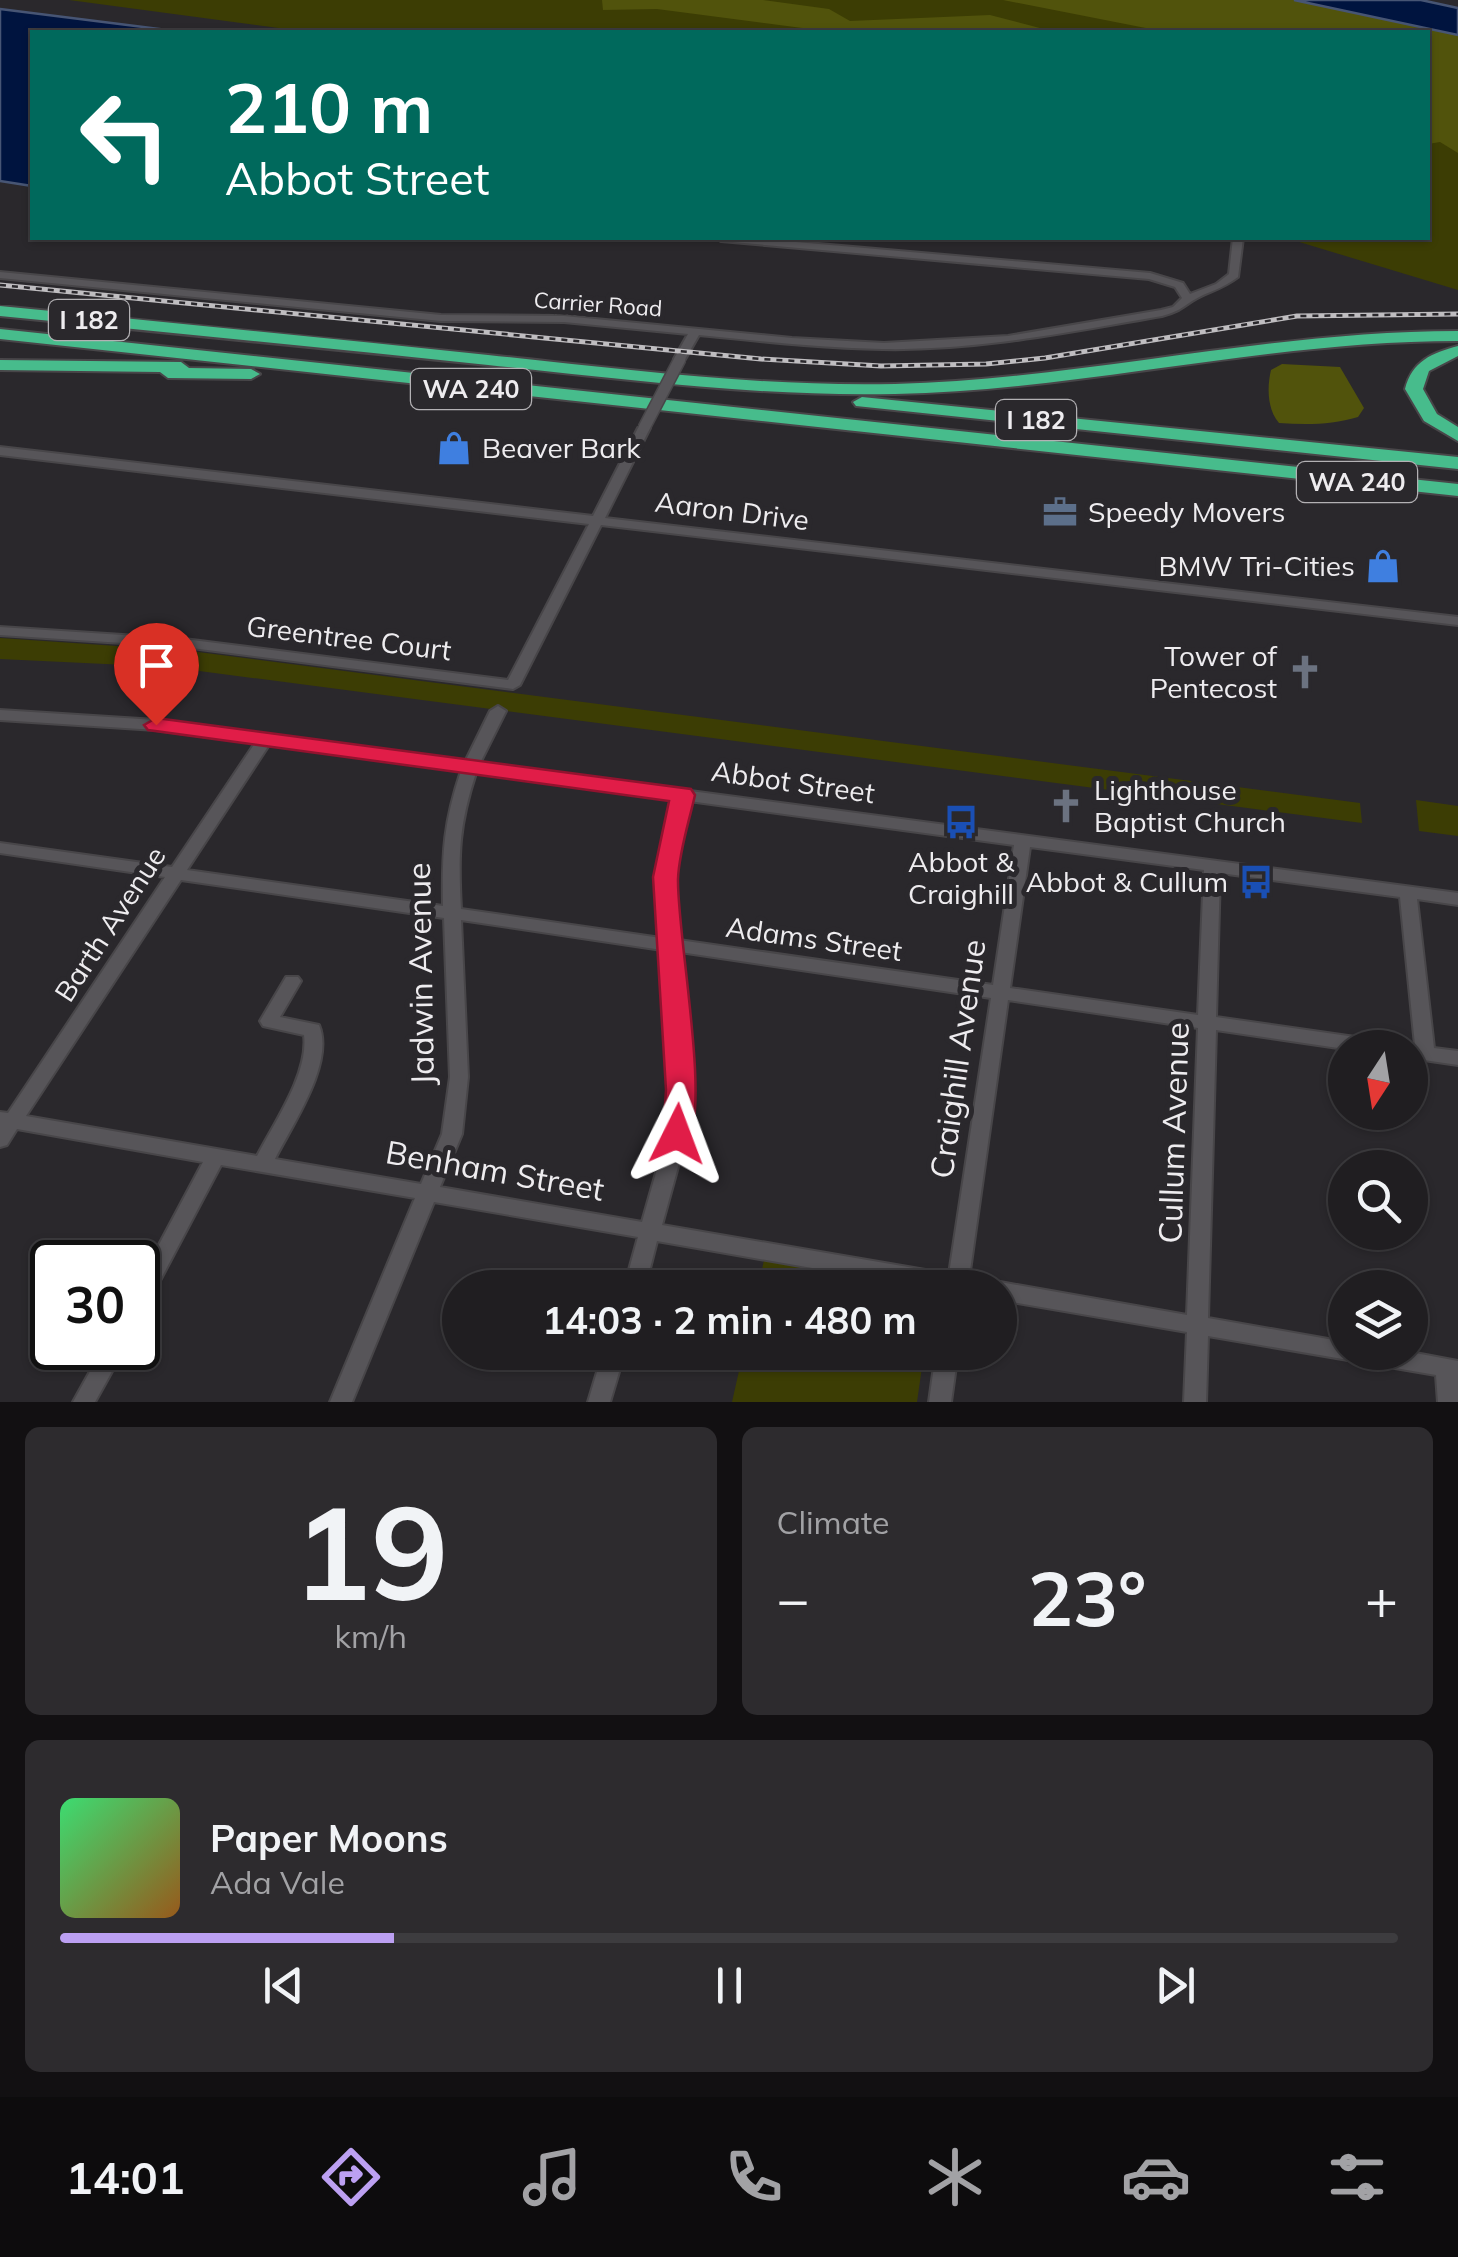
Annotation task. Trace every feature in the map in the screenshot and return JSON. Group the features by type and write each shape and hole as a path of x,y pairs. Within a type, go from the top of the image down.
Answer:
{"highway":[{"name":"I 182","path":"0,308 1458,463"},
{"name":"I 182","path":"0,334 1257,469"},
{"path":"615,374 830,388 982,386 1311,342 1458,336"},
{"path":"1458,351 1426,364 1418,372 1414,389 1422,408 1458,435"},
{"name":"WA 240","path":"0,366 162,366 304,374 637,402"},
{"path":"0,376 304,374"},
{"name":"WA 240","path":"1257,469 1458,492"}],"street":[{"path":"744,240 1150,276 1178,285 1188,299 1214,290 1234,275 1238,240"},
{"name":"Carrier Road","path":"0,274 441,318 564,319 829,344 960,344 1036,336 1169,312 1188,299"},
{"path":"597,521 694,332"},
{"name":"Aaron Drive","path":"0,450 1458,621"},
{"name":"Greentree Court","path":"0,631 184,643 513,685 597,521"},
{"name":"Jadwin Avenue","path":"341,1402 452,1134 460,1077 451,912 453,834 470,768 498,711"},
{"name":"Abbot Street","path":"0,714 156,725 1458,898"},
{"name":"Barth Avenue","path":"0,1140 6,1120 265,739"},
{"path":"639,1270 677,1134 680,1090 666,877 682,795"},
{"name":"Craighill Avenue","path":"959,1270 1023,840"},
{"name":"Adams Street","path":"0,848 1328,1040"},
{"name":"Cullum Avenue","path":"1195,1402 1212,866"},
{"path":"1408,892 1416,1030"},
{"path":"262,1164 308,1072 316,1042 313,1030 269,1021 292,981"},
{"path":"1428,1054 1458,1058"},
{"name":"Benham Street","path":"6,1120 868,1270"},
{"path":"160,1262 216,1156"},
{"path":"1017,1294 1328,1347"},
{"path":"1450,1402 1452,1369"},
{"path":"84,1402 102,1370"},
{"path":"599,1402 609,1370"},
{"path":"940,1402 944,1370"}],"shaded area":[{"path":"69,0 1294,0 1458,35 1458,290 1293,240 1430,240 1430,30 294,30"},
{"path":"602,0 763,0 829,9 850,21 990,15 1047,30 818,30 657,9 603,10"},
{"path":"1003,0 1294,0 1458,35 1458,153 1440,142 1430,144 1430,30 1156,30"},
{"path":"1282,364 1340,367 1364,408 1358,417 1338,422 1279,423 1270,405 1269,383 1271,370"},
{"path":"0,638 190,651 1360,803 1362,823 169,667 0,659"},
{"path":"1416,800 1458,806 1458,836 1419,831"},
{"path":"764,1260 825,1270 762,1270"},
{"path":"739,1370 922,1370 917,1402 732,1402"}],"water":[{"path":"1294,0 1421,0 1458,8 1458,35"},
{"path":"0,9 167,30 30,30 30,186 0,181"}],"railway":[{"path":"0,285 761,359 881,366 986,364 1045,358 1297,316 1458,314"}],"place":[{"name":"Beaver Bark","path":"454,448"},
{"name":"Speedy Movers","path":"1060,512"},
{"name":"BMW Tri-Cities","path":"1383,566"},
{"name":"Tower of Pentecost","path":"1305,672"},
{"name":"Lighthouse Baptist Church","path":"1066,806"},
{"name":"Abbot & Craighill","path":"961,822"},
{"name":"Abbot & Cullum","path":"1256,882"}],"route":[{"path":"156,725 682,795 666,877 680,1090 677,1134"}]}
